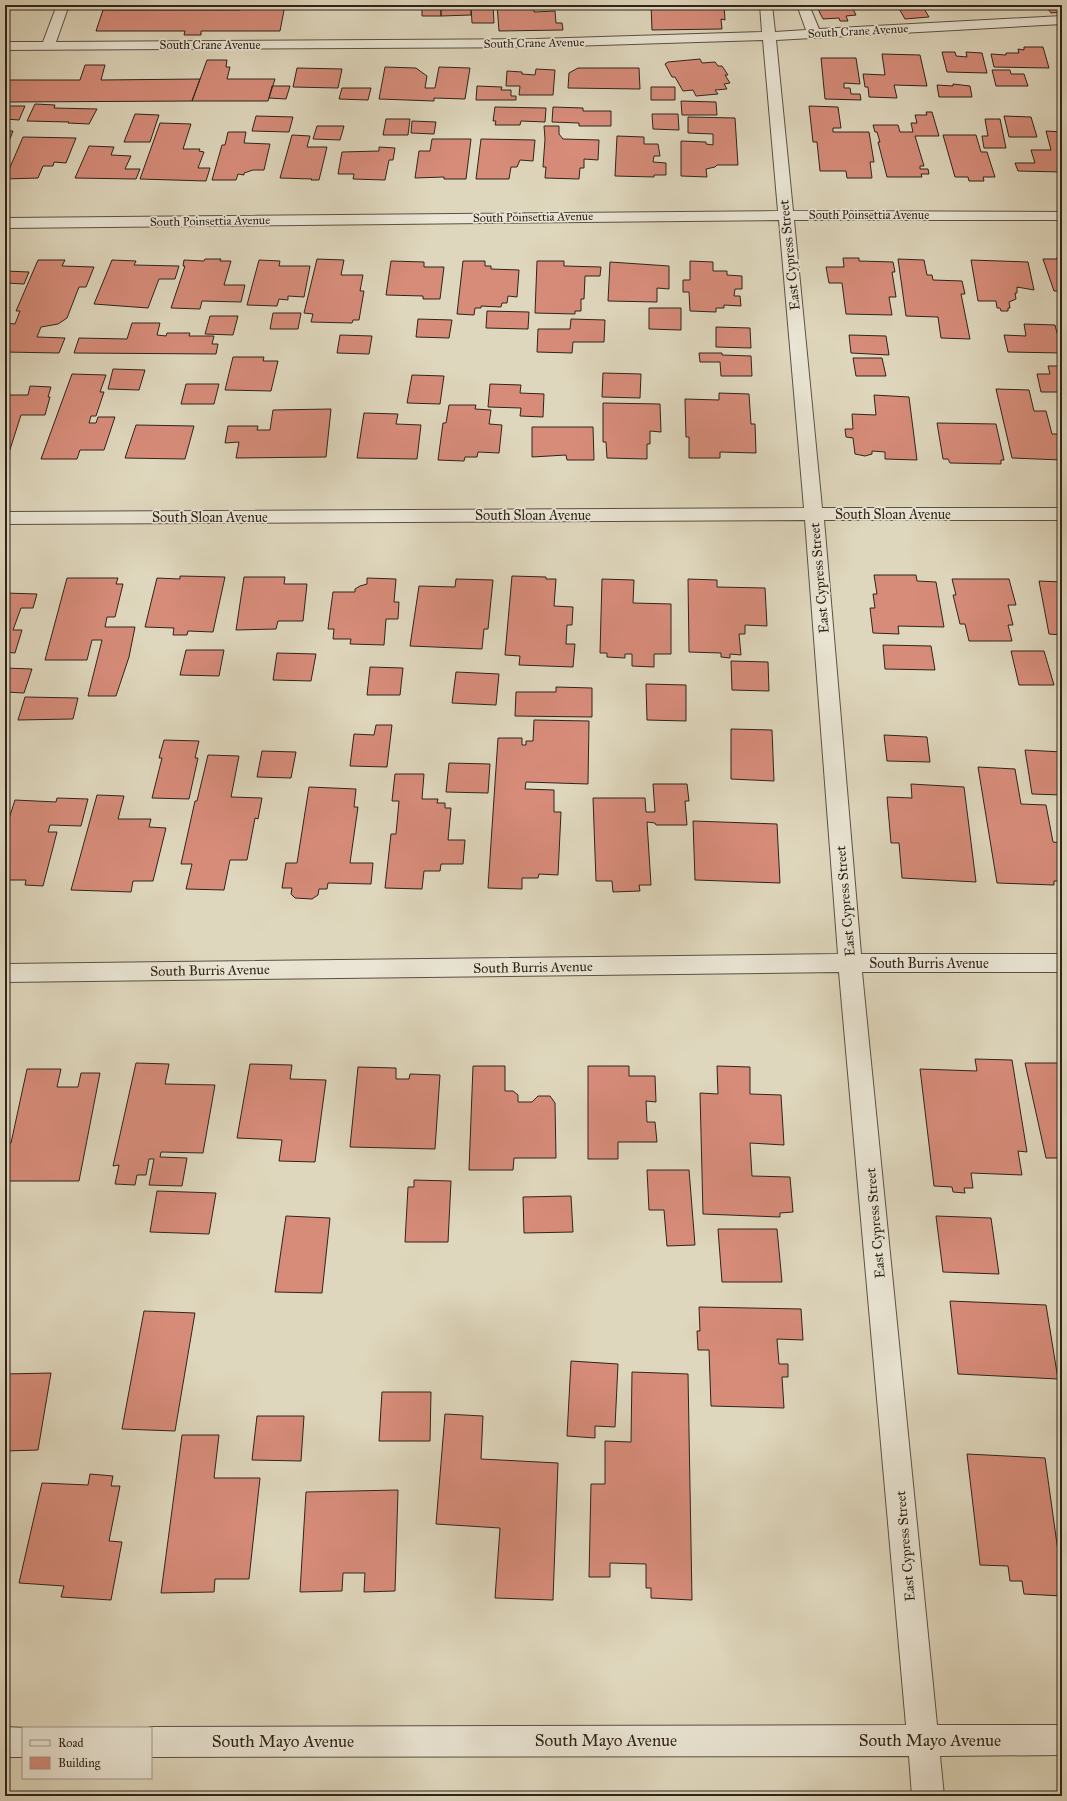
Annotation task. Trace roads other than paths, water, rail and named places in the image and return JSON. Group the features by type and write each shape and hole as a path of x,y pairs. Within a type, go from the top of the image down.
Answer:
{"street":[{"path":"48,46 63,5"},
{"name":"East Cypress Street","path":"766,5 814,514 850,963 928,1796"},
{"path":"803,5 814,34"},
{"name":"South Crane Avenue","path":"5,46 536,43 814,34 1062,20"},
{"name":"South Poinsettia Avenue","path":"5,223 785,215 1062,216"},
{"name":"South Sloan Avenue","path":"5,518 1062,514"},
{"name":"South Burris Avenue","path":"5,972 850,963 1062,963"},
{"name":"South Mayo Avenue","path":"152,1742 1062,1740"},
{"path":"5,1742 22,1742"}]}
